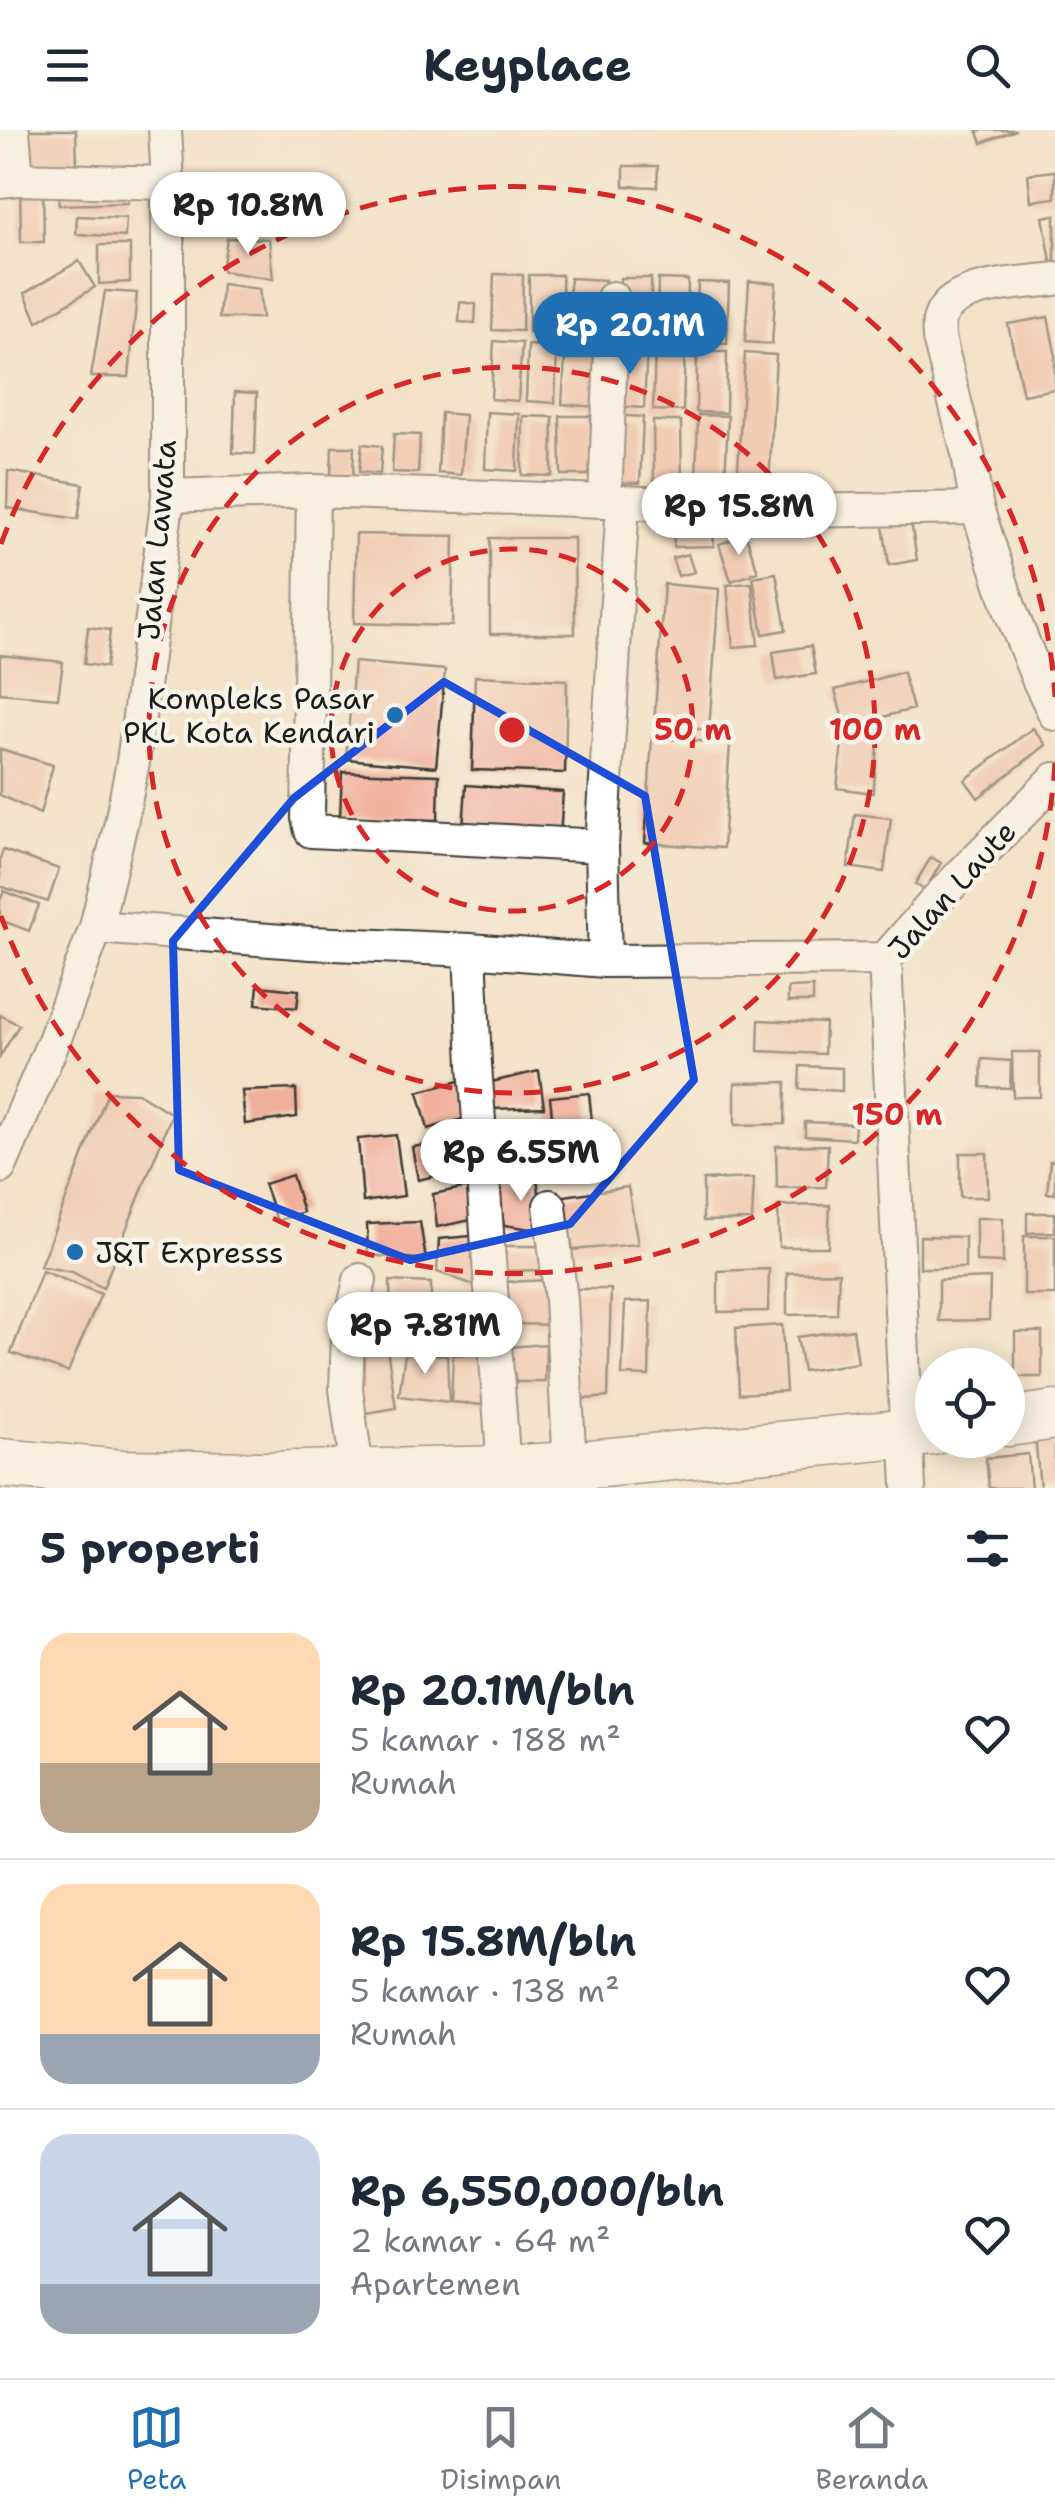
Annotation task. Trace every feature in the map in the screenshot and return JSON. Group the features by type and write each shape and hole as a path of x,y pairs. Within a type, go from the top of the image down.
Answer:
{"highway":[{"path":"1025,1420 1055,1416"},
{"path":"0,1463 122,1481 261,1482 357,1472 504,1470 571,1477 915,1434"}],"street":[{"path":"13,130 8,180 168,182"},
{"name":"Jalan Lawata","path":"0,1168 55,1038 96,926 133,762 168,496 165,130"},
{"path":"1055,279 967,292 949,304 939,320 939,338 978,508 1011,612 1055,714"},
{"path":"605,960 602,846 614,501 613,298"},
{"path":"313,491 308,818 311,831 602,846"},
{"path":"168,496 313,491 792,510 978,508"},
{"name":"Jalan Laute","path":"915,1377 885,959 940,896 1055,780"},
{"path":"96,926 311,944 605,960 885,959"},
{"path":"470,950 504,1470"},
{"path":"550,1206 561,1300 571,1477"},
{"path":"357,1472 346,1389 348,1336 360,1280"},
{"name":"Jalan Laute","path":"909,1488 915,1455"}],"highlighted area":[{"path":"444,682 645,796 694,1080 570,1224 410,1260 179,1170 173,941 294,798"}],"building":[{"path":"25,130 76,130 77,165 31,171"},
{"path":"977,130 1016,130 982,143"},
{"path":"624,166 658,166 657,187 624,186"},
{"path":"1055,171 1055,198 1031,201 1028,174"},
{"path":"20,186 43,186 44,242 21,242"},
{"path":"128,186 128,203 59,205 58,189"},
{"path":"242,196 244,220 209,224 207,202"},
{"path":"1055,215 1055,271 1053,272 1043,217"},
{"path":"77,216 126,218 125,237 76,234"},
{"path":"227,238 269,239 273,279 222,271"},
{"path":"99,245 130,245 130,282 99,284"},
{"path":"79,261 95,287 37,322 25,293"},
{"path":"494,274 523,275 522,331 492,330"},
{"path":"529,275 562,275 563,333 529,332"},
{"path":"570,278 605,280 603,334 568,333"},
{"path":"620,278 651,278 651,335 619,335"},
{"path":"658,279 688,280 687,337 657,336"},
{"path":"749,281 776,283 772,344 745,342"},
{"path":"698,282 729,283 727,344 696,342"},
{"path":"222,284 259,289 262,318 219,318"},
{"path":"105,291 137,293 129,377 91,377"},
{"path":"460,302 476,304 475,323 459,322"},
{"path":"1048,317 1055,352 1055,389 1023,395 1008,324"},
{"path":"494,341 522,343 518,401 491,399"},
{"path":"528,345 557,347 555,403 526,401"},
{"path":"566,345 599,347 595,407 562,404"},
{"path":"616,345 647,347 644,408 613,406"},
{"path":"655,346 685,347 683,411 653,410"},
{"path":"697,351 727,352 726,413 696,412"},
{"path":"745,353 776,355 769,485 737,484"},
{"path":"235,392 257,393 255,454 233,453"},
{"path":"487,412 519,414 517,471 485,469"},
{"path":"441,413 465,415 461,475 438,473"},
{"path":"612,415 643,417 640,483 610,482"},
{"path":"698,415 728,416 725,482 696,481"},
{"path":"523,416 553,417 552,476 522,475"},
{"path":"560,416 591,416 591,475 561,475"},
{"path":"653,421 681,421 682,485 654,485"},
{"path":"394,434 420,435 418,473 392,472"},
{"path":"362,444 382,446 380,474 359,472"},
{"path":"332,447 354,447 353,476 331,475"},
{"path":"8,471 83,484 78,519 7,508"},
{"path":"712,517 714,546 674,547 673,519"},
{"path":"911,522 917,560 889,565 883,526"},
{"path":"356,534 454,536 452,626 354,623"},
{"path":"746,535 758,572 731,581 719,544"},
{"path":"490,538 574,538 575,634 490,634"},
{"path":"688,554 694,572 678,576 672,558"},
{"path":"776,573 786,630 763,634 753,577"},
{"path":"752,583 758,645 733,647 727,585"},
{"path":"664,584 719,589 709,730 654,725"},
{"path":"88,627 110,630 106,667 84,664"},
{"path":"811,646 816,674 777,680 773,652"},
{"path":"0,655 63,662 58,698 0,693"},
{"name":"Kompleks Pasar PKL Kota Kendari","path":"354,662 445,670 436,767 346,759"},
{"path":"903,672 913,709 845,727 835,690"},
{"path":"475,676 567,680 565,773 472,770"},
{"path":"1033,728 1046,745 978,798 965,780"},
{"path":"843,735 879,739 873,793 837,788"},
{"path":"652,738 730,743 723,848 645,843"},
{"path":"0,749 53,765 40,814 0,795"},
{"path":"342,772 439,775 438,820 340,817"},
{"path":"466,785 563,792 560,838 463,830"},
{"path":"855,814 891,818 884,872 848,867"},
{"path":"3,850 59,869 48,902 0,886"},
{"path":"931,857 941,863 925,890 915,884"},
{"path":"4,891 39,905 29,931 0,920"},
{"path":"258,986 299,990 297,1008 256,1004"},
{"path":"813,987 813,1002 788,1002 788,988"},
{"path":"0,1015 19,1025 0,1057"},
{"path":"759,1020 825,1023 824,1054 758,1051"},
{"path":"1012,1052 1040,1052 1040,1097 1013,1097"},
{"path":"982,1059 1011,1061 1010,1088 981,1087"},
{"path":"800,1066 842,1068 842,1091 799,1089"},
{"path":"539,1071 544,1107 492,1109 487,1083"},
{"path":"463,1080 473,1116 428,1129 418,1092"},
{"path":"786,1082 785,1124 735,1125 735,1083"},
{"path":"296,1089 297,1117 245,1124 242,1091"},
{"path":"108,1092 138,1093 172,1114 103,1288 72,1272 40,1266"},
{"path":"589,1093 592,1122 553,1125 550,1097"},
{"path":"805,1122 855,1124 854,1139 805,1136"},
{"path":"539,1125 543,1157 495,1165 493,1127"},
{"path":"613,1132 612,1174 562,1174 562,1133"},
{"path":"396,1135 404,1196 363,1202 358,1139"},
{"path":"465,1139 469,1168 418,1180 412,1147"},
{"path":"828,1145 826,1187 777,1188 776,1146"},
{"path":"960,1153 987,1153 988,1197 960,1197"},
{"path":"1050,1161 1055,1161 1055,1194 1047,1193"},
{"path":"292,1175 303,1212 277,1221 264,1184"},
{"path":"537,1178 544,1231 504,1225 496,1185"},
{"path":"754,1178 752,1220 703,1221 703,1180"},
{"path":"473,1186 481,1218 437,1227 433,1194"},
{"path":"628,1187 638,1244 573,1250 564,1196"},
{"path":"830,1205 828,1247 779,1247 778,1206"},
{"path":"1027,1213 1055,1213 1055,1232 1027,1233"},
{"path":"976,1218 1003,1218 1003,1263 976,1262"},
{"path":"420,1222 426,1260 368,1255 367,1224"},
{"path":"481,1235 485,1289 437,1272 439,1239"},
{"path":"920,1236 965,1237 965,1268 920,1268"},
{"path":"1024,1236 1055,1236 1055,1295 1024,1295"},
{"path":"506,1246 543,1246 545,1270 504,1271"},
{"path":"769,1269 768,1311 718,1312 718,1271"},
{"path":"42,1271 101,1294 68,1372 11,1353"},
{"path":"839,1272 837,1314 787,1315 787,1273"},
{"path":"990,1278 989,1320 939,1321 939,1280"},
{"path":"550,1280 557,1325 511,1324 504,1282"},
{"path":"390,1281 431,1283 431,1334 391,1331"},
{"path":"573,1289 611,1289 608,1397 575,1400"},
{"path":"651,1301 649,1376 622,1375 625,1302"},
{"path":"782,1325 786,1391 739,1394 736,1328"},
{"path":"853,1329 858,1363 803,1371 797,1337"},
{"path":"1015,1332 1042,1332 1042,1377 1025,1377 1025,1348 1015,1348"},
{"path":"546,1344 545,1382 516,1382 509,1347"},
{"path":"387,1348 396,1408 355,1415 350,1352"},
{"path":"490,1352 495,1406 451,1402 453,1355"},
{"path":"405,1353 447,1355 449,1402 399,1396"},
{"path":"1055,1434 1055,1488 1040,1488 1035,1435"},
{"path":"1028,1454 1031,1488 989,1488 986,1458 1025,1458"}],"place":[{"name":"Kompleks Pasar PKL Kota Kendari","path":"395,715"},
{"name":"J&T Expresss","path":"75,1252"}]}
